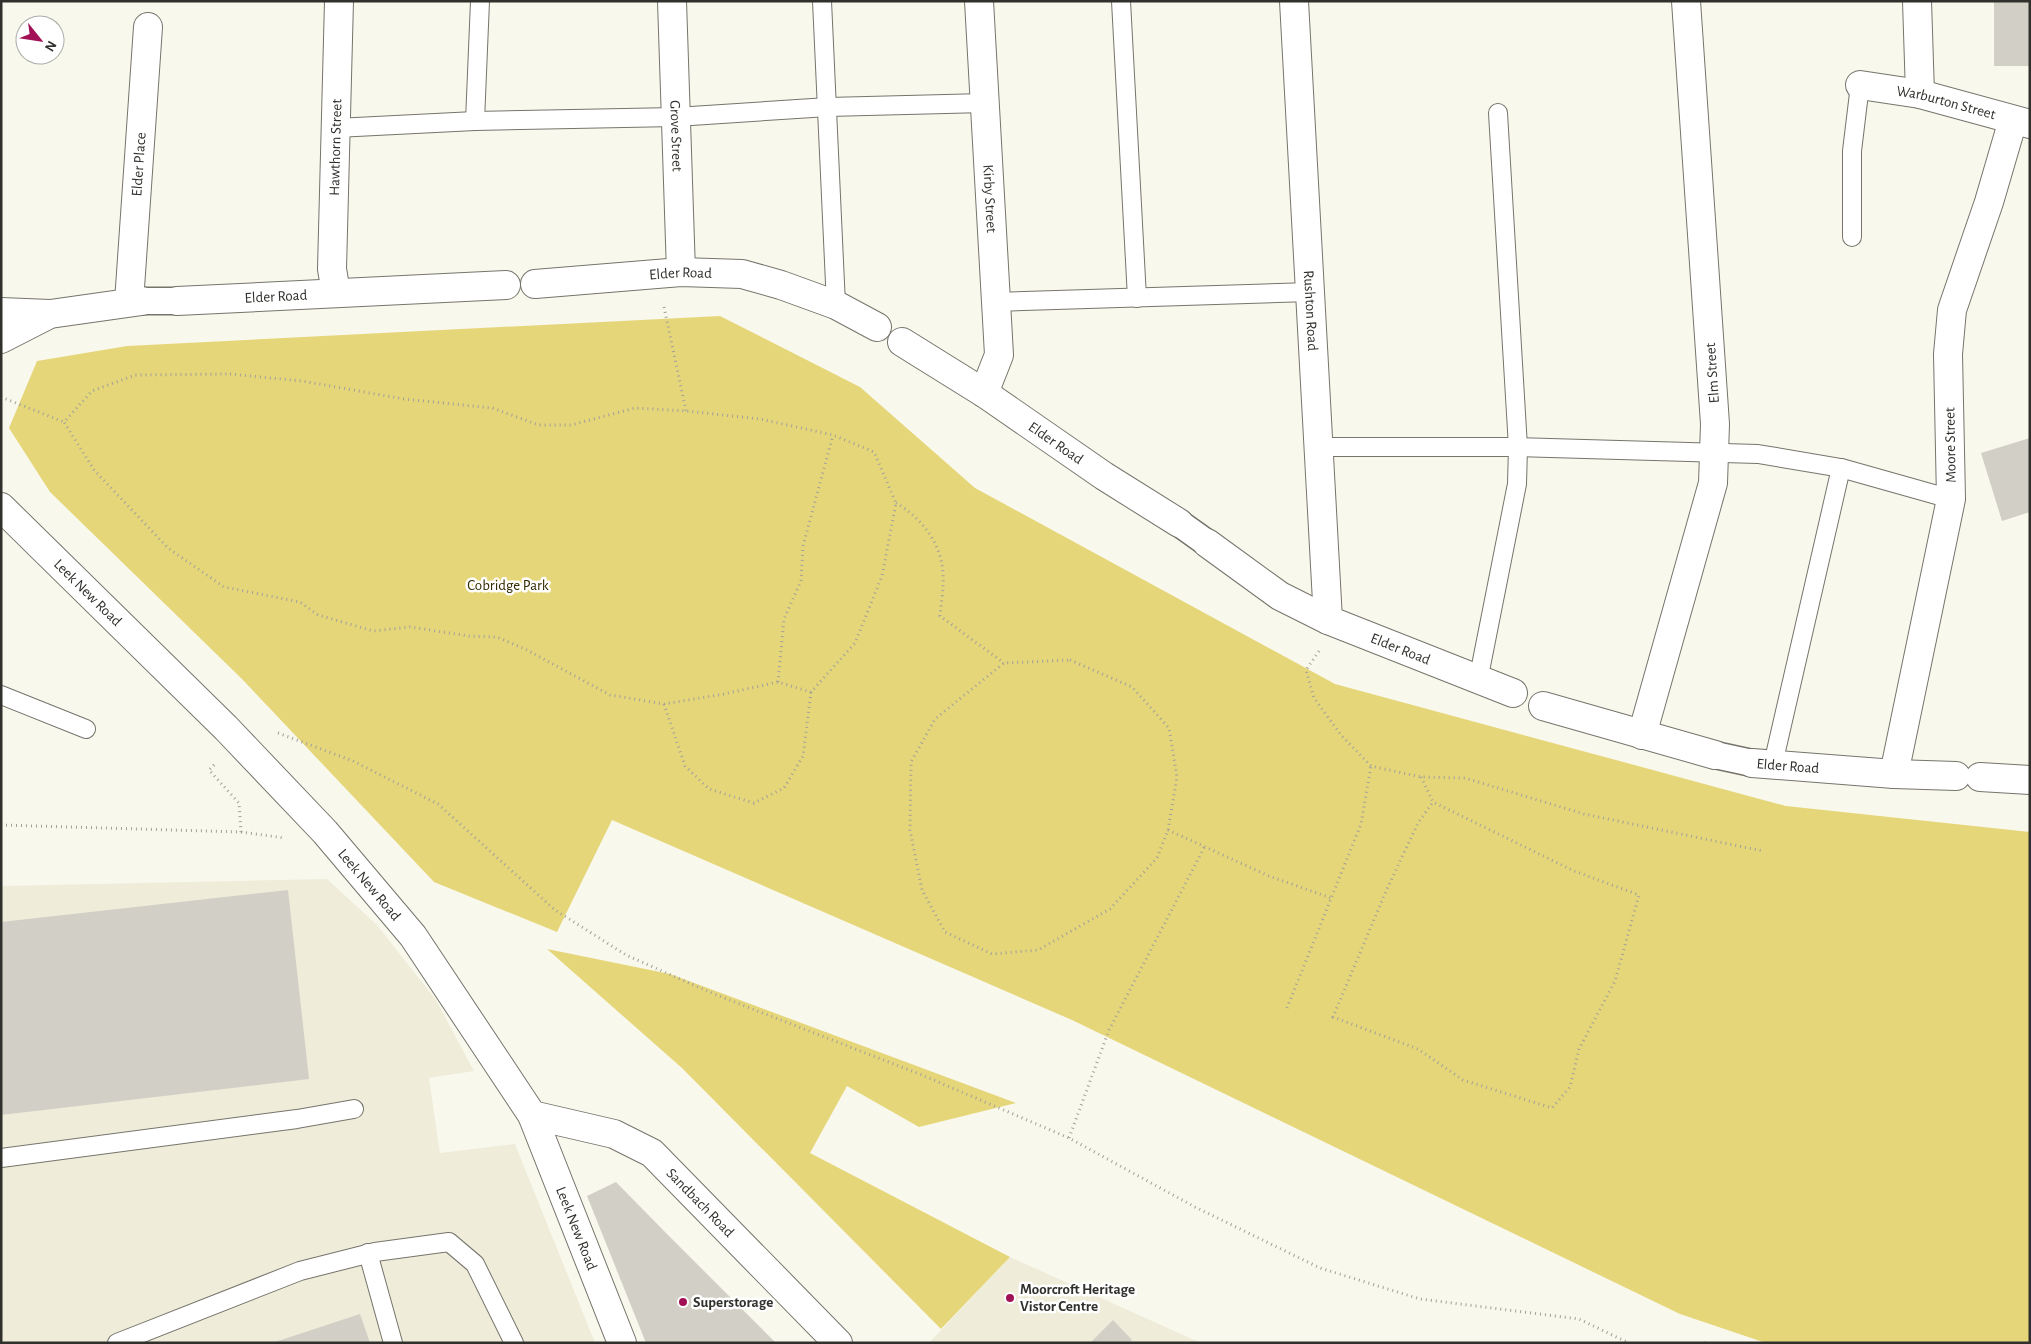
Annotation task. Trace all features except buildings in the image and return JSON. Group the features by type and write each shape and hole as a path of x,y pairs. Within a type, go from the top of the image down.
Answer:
{"main road":[{"name":"Hawthorn Street","path":"336,293 332,269 339,1"},
{"name":"Grove Street","path":"669,273 676,117 672,1"},
{"name":"Kirby Street","path":"979,1 998,355 984,393"},
{"name":"Rushton Road","path":"1294,1 1318,447 1334,623"},
{"name":"Elm Street","path":"1642,735 1713,483 1715,452 1715,424 1686,1"},
{"path":"1917,1 1920,94"},
{"name":"Elder Place","path":"136,302 148,27"},
{"name":"Warburton Street","path":"1860,85 1920,94 2022,122"},
{"name":"Moore Street","path":"1894,774 1951,499 1948,354 1952,310 1989,202 2022,122"},
{"name":"Elder Road","path":"535,284 669,273 742,274 782,285 836,305 877,327"},
{"name":"Elder Road","path":"177,301 506,284"},
{"name":"Elder Road","path":"1,312 50,314 136,302"},
{"name":"Elder Road","path":"1,339 50,314"},
{"name":"Elder Road","path":"902,342 984,393 1104,476 1179,523"},
{"name":"Leek New Road","path":"5,518 226,728 325,832 412,936 532,1116 622,1343"},
{"name":"Elder Road","path":"1207,543 1280,596 1334,623 1513,694"},
{"name":"Elder Road","path":"1543,706 1715,755"},
{"name":"Elder Road","path":"1762,764 1894,774 2030,780"},
{"name":"Sandbach Road","path":"532,1116 614,1134 652,1153 838,1343"}],"street":[{"name":"Elder Road","path":"506,284 535,284"},
{"name":"Elder Road","path":"136,302 177,301"},
{"name":"Elder Road","path":"877,327 902,342"},
{"name":"Elder Road","path":"1179,523 1207,543"},
{"name":"Elder Road","path":"1513,694 1543,706"},
{"name":"Elder Road","path":"1715,755 1762,764"}],"lane":[{"path":"475,121 480,1"},
{"path":"822,1 836,305"},
{"path":"1121,1 1137,298"},
{"path":"1852,237 1852,151 1860,85"},
{"path":"336,128 475,121 676,117 828,107 985,103"},
{"path":"1478,681 1517,484 1518,447 1498,113"},
{"path":"995,302 1310,292"},
{"path":"1318,447 1518,447 1758,454 1841,468 1951,499"},
{"path":"1762,764 1841,468"},
{"path":"1,695 86,729"},
{"path":"1,1158 297,1119 354,1109"},
{"path":"116,1343 300,1271 368,1253 449,1242 475,1264 514,1343"},
{"path":"368,1253 393,1343"}],"path":[{"path":"669,273 686,411"},
{"path":"64,422 92,391 135,375 230,374 302,380 404,399 492,408 539,425 571,425 635,408 760,419 833,434 874,452 896,503 882,576 855,643 811,692 803,756 784,788 754,803 710,789 685,766 664,704"},
{"path":"1,397 64,422 94,470 168,548 224,587 300,602 318,615 373,630 410,627 469,636 497,636 610,695 664,704 724,694 778,682 811,692"},
{"path":"778,682 784,619 801,581 803,546 833,434"},
{"path":"896,503 910,511 935,540 943,573 940,616 1004,664"},
{"path":"1334,623 1306,670 1314,698 1341,735 1371,766 1421,778 1465,778 1584,814 1763,851"},
{"path":"1070,660 1132,687 1169,728 1177,777 1168,830 1157,858 1110,908 1038,950 992,954 946,932 922,890 910,830 911,762 935,719 1004,664 1070,660"},
{"path":"273,732 353,761 438,804 555,910 626,955 714,994 922,1075 1068,1138 1195,1207 1320,1268 1420,1299 1579,1319 1628,1343"},
{"path":"1287,1008 1361,824 1371,766"},
{"path":"1,825 241,832 239,803 209,770"},
{"path":"1421,778 1433,802 1574,871 1639,895 1615,981 1580,1049 1570,1087 1552,1108 1463,1080 1418,1049 1333,1018 1386,891 1418,823 1433,802"},
{"path":"1168,830 1269,876 1331,898"},
{"path":"1068,1138 1109,1030 1205,846"},
{"path":"1704,1343 1709,1343"}],"shaded area":[{"path":"327,879 377,925 436,1000 474,1071 429,1078 440,1153 515,1144 595,1343 1,1343 1,886"},
{"name":"Moorcroft Heritage Vistor Centre","path":"1010,1257 1201,1343 929,1343"}],"green space":[{"name":"Cobridge Park","path":"720,316 860,387 975,488 1335,684 1786,806 2030,832 2030,1343 1766,1343 1680,1314 1072,1020 612,820 557,932 434,882 242,679 50,492 9,428 37,361 127,346"},
{"path":"547,949 670,974 1016,1103 919,1127 847,1086 810,1153 1010,1257 941,1329 682,1068"}],"place":[{"name":"Moorcroft Heritage Vistor Centre","path":"1010,1298"},
{"name":"Superstorage","path":"683,1302"}]}
